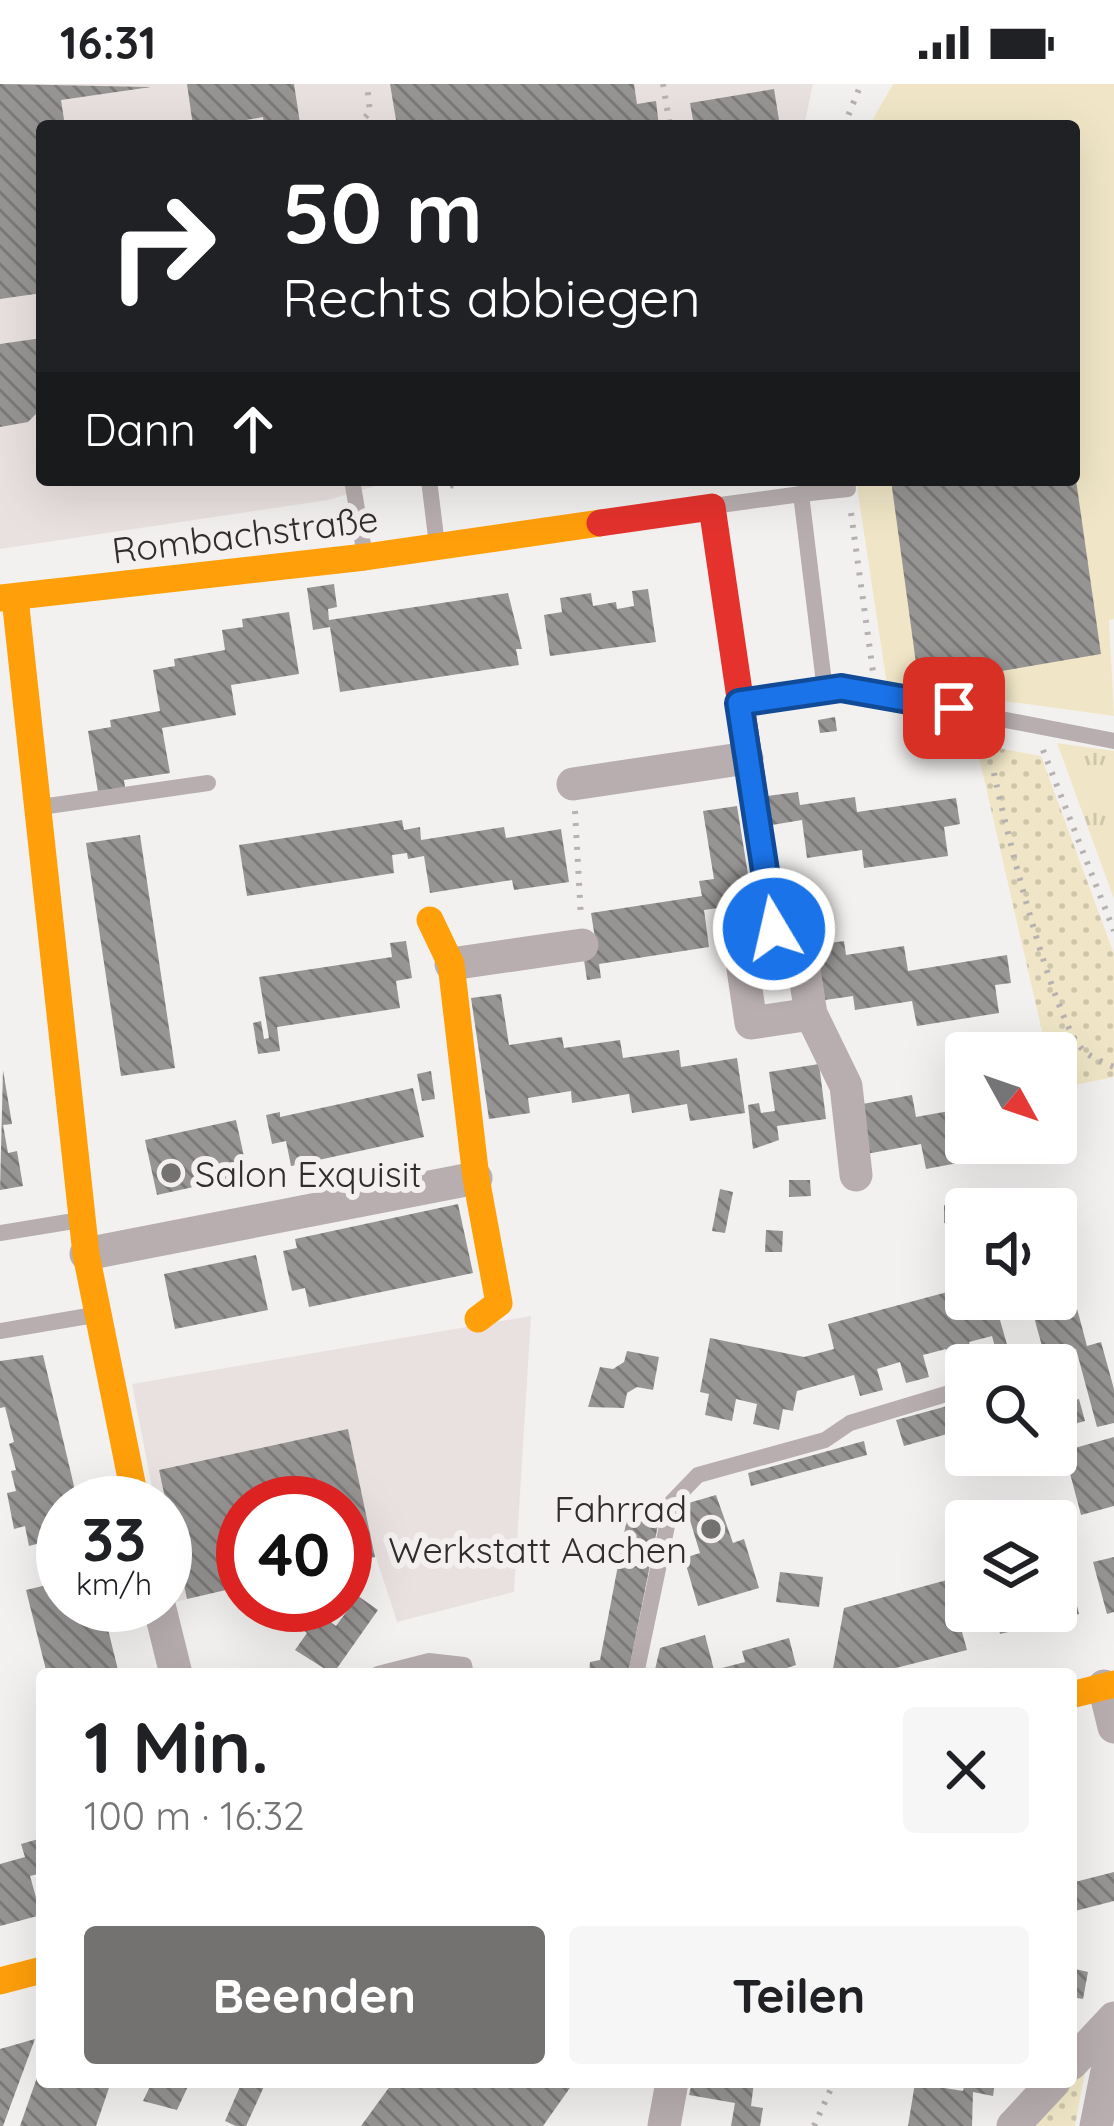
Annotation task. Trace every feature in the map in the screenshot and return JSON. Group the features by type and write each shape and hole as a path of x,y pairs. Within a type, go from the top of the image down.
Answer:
{"street":[{"name":"Rombachstraße","path":"7,598 365,557 712,506"},
{"path":"712,506 774,929"},
{"path":"7,598 84,1237 130,1476"},
{"path":"573,784 747,758"},
{"path":"430,920 451,964 476,1178 499,1303 478,1319"},
{"path":"811,1013 751,1023 738,935 797,926 811,1013 846,1086 856,1175"},
{"path":"451,964 582,945"},
{"path":"84,1237 476,1178"},
{"path":"166,1632 175,1668"},
{"path":"1096,1688 1114,1727"},
{"path":"0,1982 36,1972"},
{"path":"1077,2058 1114,2018"},
{"path":"1100,2125 1114,2036"},
{"path":"664,2126 671,2088"},
{"path":"1013,2126 1048,2088"}],"lane":[{"path":"353,486 365,557"},
{"path":"430,486 437,546"},
{"path":"712,506 839,486"},
{"path":"801,494 825,691"},
{"path":"739,703 825,691 876,694 1114,741"},
{"path":"34,808 208,783"},
{"path":"0,1233 84,1237"},
{"path":"0,1331 97,1315"},
{"path":"637,1668 671,1502 698,1475 825,1440 850,1423 945,1394"},
{"path":"402,1668 429,1661 465,1668"}],"path":[{"path":"363,120 370,112 367,84"},
{"path":"663,84 669,120"},
{"path":"846,120 861,84"},
{"path":"848,486 876,694"},
{"path":"1033,722 1114,931"},
{"path":"994,773 1039,944 1065,1015 1080,1048 1114,1067"},
{"path":"573,784 582,945"},
{"path":"814,2126 831,2088"}],"shaded area":[{"path":"0,84 813,84 805,120 36,120 36,486 375,486 328,500 0,549"},
{"path":"531,1316 514,1592 397,1622 376,1557 372,1558 372,1476 216,1476 216,1592 192,1598 192,1476 150,1476 132,1384"}],"green space":[{"path":"893,84 1114,84 1114,619 1109,620 1114,716 887,685 857,486 1080,486 1080,120 872,120"},
{"path":"1057,743 1114,751 1114,899"},
{"path":"976,744 1041,756 1114,954 1114,1077 1077,1085 1077,1032 1042,1032"},
{"path":"1086,2066 1075,2126 1027,2126 1064,2088 1077,2088 1077,2075"}],"building":[{"path":"0,84 151,87 61,100 64,120 36,120 36,294 0,299"},
{"path":"187,84 294,84 300,120 192,120"},
{"path":"390,84 634,84 637,104 656,101 658,120 396,120"},
{"path":"774,89 779,120 693,120 690,103"},
{"path":"36,339 36,414 28,422 0,427 0,344"},
{"path":"892,486 1077,486 1101,654 919,685"},
{"path":"334,584 337,607 328,609 329,620 508,593 522,649 516,649 519,665 340,692 330,627 313,630 307,588"},
{"path":"648,589 656,642 550,656 544,615 562,612 560,598 591,593 593,606 616,602 617,609 634,606 632,591"},
{"path":"289,612 299,674 231,685 236,715 162,728 170,773 124,780 125,787 98,792 88,731 111,727 110,720 160,711 153,670 175,666 174,659 225,650 222,630 243,627 242,619"},
{"path":"835,717 837,731 820,733 818,720"},
{"path":"798,792 800,805 855,797 857,812 956,798 960,824 944,827 948,856 864,868 862,850 807,858 802,820 772,825 767,796"},
{"path":"737,806 755,918 721,923 718,908 704,910 709,947 599,964 601,978 587,980 583,953 597,951 591,913 702,896 699,881 714,879 703,811"},
{"path":"402,820 404,830 420,827 421,840 504,827 506,838 561,829 569,882 514,890 512,880 430,893 424,856 408,859 407,853 392,855 394,873 247,896 239,845"},
{"path":"140,835 175,1068 121,1076 86,843"},
{"path":"406,941 412,978 396,981 400,1008 277,1027 280,1051 258,1054 253,1023 261,1021 264,1039 269,1038 259,977 392,957 390,943"},
{"path":"844,941 846,955 904,946 908,971 1007,955 1011,983 995,985 999,1013 917,1026 912,1001 855,1010 853,996 825,1000 816,945"},
{"path":"501,994 509,1045 562,1037 564,1048 620,1040 623,1058 679,1050 681,1067 737,1058 745,1113 690,1121 687,1104 632,1113 629,1094 572,1103 571,1091 528,1098 530,1113 489,1119 471,998"},
{"path":"819,1064 826,1119 777,1126 779,1140 753,1149 748,1105 759,1103 761,1113 775,1111 769,1072"},
{"path":"3,1070 12,1124 3,1125 8,1153 17,1151 23,1186 0,1190"},
{"path":"431,1071 435,1099 422,1101 417,1074"},
{"path":"413,1088 424,1137 291,1166 286,1141 272,1144 266,1115 280,1112 280,1117"},
{"path":"912,1095 916,1117 945,1112 945,1164 953,1164 926,1169 921,1144 866,1154 857,1105"},
{"path":"236,1120 248,1175 157,1195 145,1140"},
{"path":"789,1180 810,1180 811,1196 789,1197"},
{"path":"720,1189 733,1192 725,1233 712,1231"},
{"path":"458,1204 473,1273 309,1307 305,1288 292,1291 283,1251 297,1248 295,1239"},
{"path":"766,1230 783,1231 782,1252 765,1252"},
{"path":"256,1255 268,1310 175,1329 164,1274"},
{"path":"945,1293 945,1320 1000,1320 1007,1344 994,1344 992,1336 970,1344 945,1344 945,1349 923,1355 929,1377 906,1383 900,1362 877,1369 883,1390 860,1396 854,1375 797,1391 793,1411 783,1409 779,1430 753,1424 757,1404 736,1399 732,1421 705,1415 709,1394 700,1392 710,1338 804,1357 834,1349 828,1324"},
{"path":"1077,1308 1087,1346 1101,1342 1114,1389 1114,1423 1097,1427 1077,1344 1041,1344 1035,1320 1077,1320"},
{"path":"627,1351 659,1357 653,1390 637,1387 627,1393 624,1408 588,1407 600,1367 613,1369 624,1362"},
{"path":"43,1355 72,1476 36,1476 36,1544 29,1546 25,1526 14,1529 7,1493 16,1491 11,1471 16,1470 5,1407 0,1408 0,1361"},
{"path":"1077,1399 1085,1421 1077,1423"},
{"path":"945,1407 945,1435 904,1446 896,1420"},
{"path":"348,1429 358,1476 216,1476 216,1592 192,1598 192,1476 160,1476 159,1470"},
{"path":"1114,1437 1114,1506 1081,1515 1071,1476 1077,1476 1077,1447"},
{"path":"864,1441 867,1455 751,1486 748,1473"},
{"path":"716,1495 733,1543 744,1539 759,1588 698,1606 684,1558 700,1553 685,1504"},
{"path":"627,1518 658,1525 630,1665 590,1668 590,1662 600,1660"},
{"path":"1114,1557 1114,1612 1107,1614 1093,1562"},
{"path":"780,1572 823,1577 819,1607 776,1602"},
{"path":"945,1581 945,1632 962,1632 967,1650 896,1668 833,1668 844,1608"},
{"path":"36,1588 36,1630 26,1590"},
{"path":"36,1632 109,1632 118,1668 46,1668"},
{"path":"363,1632 337,1668 324,1668 295,1650 307,1633"},
{"path":"705,1635 713,1668 655,1668 660,1648"},
{"path":"789,1638 796,1665 722,1668 745,1662 742,1651"},
{"path":"36,1840 36,1874 30,1876 36,1916 0,1926 0,1864 25,1857 21,1844"},
{"path":"1114,1872 1114,1901 1077,1910 1077,1881"},
{"path":"1077,1969 1088,1972 1083,1999 1077,1998"},
{"path":"35,2039 3,2126 0,2126 0,2049"},
{"path":"36,2080 36,2088 109,2088 96,2126 20,2126"},
{"path":"149,2088 187,2088 177,2110 143,2101"},
{"path":"239,2088 263,2088 246,2126 225,2121"},
{"path":"389,2088 570,2088 543,2126 361,2126"},
{"path":"691,2088 753,2088 751,2106 763,2108 760,2126 731,2126 735,2103 689,2095"},
{"path":"914,2088 994,2088 993,2096 973,2092 972,2126 908,2126"}],"traffic: slow":[{"path":"0,598 365,557 600,523"},
{"path":"15,598 86,1254 131,1476"},
{"path":"430,920 451,964 476,1178 499,1303 478,1319"},
{"path":"1077,1693 1114,1684"},
{"path":"0,1981 36,1972"}],"traffic: jam":[{"path":"600,523 712,507 774,930"}],"place":[{"name":"Salon Exquisit","path":"171,1173"},
{"name":"Fahrrad Werkstatt Aachen","path":"711,1529"}],"route":[{"path":"774,929 739,703 841,688 954,708"}]}
